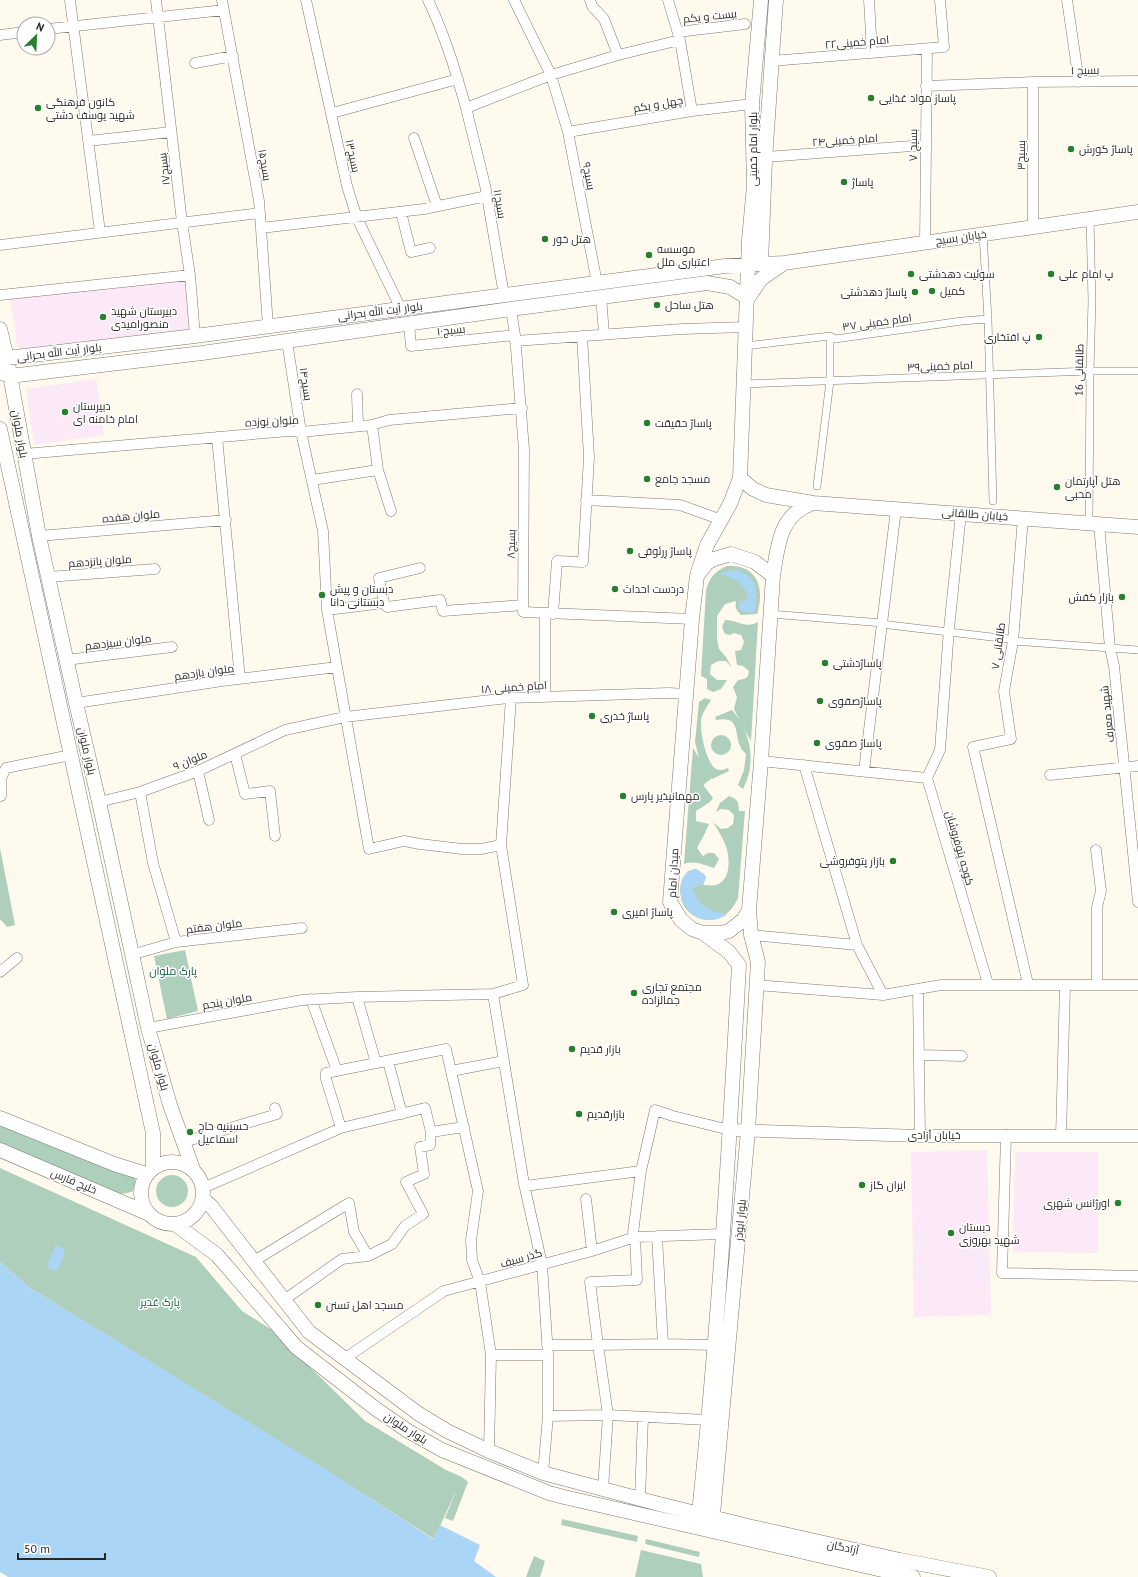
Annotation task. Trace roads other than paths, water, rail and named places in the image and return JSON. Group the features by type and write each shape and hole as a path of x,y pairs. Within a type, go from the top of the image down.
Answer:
{"main road":[{"name":"بلوار امام خمینی","path":"755,264 749,240 754,185 752,104 761,0"},
{"name":"بلوار امام خمینی","path":"740,478 748,298 755,264 766,158 776,0"},
{"path":"754,83 770,84"},
{"name":"خیابان بسیج","path":"755,264 784,262 1138,212"},
{"path":"725,266 740,258 749,240"},
{"path":"748,298 761,279 784,262"},
{"name":"بلوار آیت الله بحرانی","path":"5,374 158,358 409,324 511,309 599,290 663,281 725,266 755,264"},
{"name":"بلوار آیت الله بحرانی","path":"663,281 707,283 730,287 748,298"},
{"name":"بلوار آیت الله بحرانی","path":"3,360 504,295 599,290"},
{"name":"بلوار ملوان","path":"0,329 5,374 24,454 39,536 99,802 131,955 148,1028 170,1105 193,1169"},
{"path":"154,341 158,358"},
{"name":"بلوار ملوان","path":"0,429 153,1133 150,1170"},
{"name":"خیابان طالقانی","path":"740,478 753,489 766,495 813,503 1138,527"},
{"name":"میدان امام","path":"740,478 722,520 707,545 697,576 692,619 670,902 681,920 692,929 703,933 721,933 729,931 743,920 749,910"},
{"path":"749,910 761,761 773,576 784,527 794,512 803,506 813,503"},
{"path":"697,576 707,563 714,559 731,554 755,562 773,576"},
{"path":"53,672 67,665"},
{"name":"بلوار ابوذر","path":"712,1532 748,1131 758,962 751,935 749,910"},
{"path":"703,933 729,952 739,965 747,956 754,958 758,962"},
{"name":"بلوار ابوذر","path":"698,1528 708,1420 730,1130 739,965"},
{"path":"0,1118 114,1164 150,1170"},
{"name":"خلیج فارس","path":"0,1150 147,1213"},
{"path":"167,1162 181,1162 193,1169 200,1178 203,1193 199,1208 193,1216 175,1224 164,1224 155,1220 147,1213 142,1204 140,1194 141,1184 150,1170 167,1162"},
{"name":"بلوار ملوان","path":"203,1193 211,1206 309,1332 419,1414 447,1431 489,1451 543,1473 699,1513"},
{"name":"بلوار ملوان","path":"175,1224 217,1255 296,1347 354,1394 408,1432 442,1450 549,1493 698,1528"},
{"name":"آزادگان","path":"699,1513 748,1526 989,1577"},
{"name":"آزادگان","path":"698,1528 913,1577"}],"street":[{"path":"70,0 100,232"},
{"name":"بسیج۱۷","path":"156,0 182,222 190,275 195,336"},
{"name":"بسیج۱۳","path":"306,0 347,186 357,218 401,309"},
{"name":"بسیج۱۱","path":"428,0 438,19 468,113 487,196 504,295"},
{"name":"بسیج۹","path":"514,0 551,75 568,132 599,290 604,334"},
{"path":"590,0 592,6 604,18 618,55"},
{"path":"668,0 679,36 692,111"},
{"path":"870,0 872,53"},
{"name":"امام خمینی۲۲","path":"771,61 944,48 940,0"},
{"path":"1067,0 1079,82"},
{"path":"56,28 158,17 223,5"},
{"name":"بسیج۱۵","path":"223,5 258,193 268,326"},
{"name":"بیست و یکم","path":"468,113 551,75 679,36 745,24"},
{"path":"0,35 16,33"},
{"name":"بسیج ۷","path":"925,242 927,49"},
{"path":"195,62 233,56"},
{"path":"332,113 458,79"},
{"name":"بسیج ۱","path":"926,86 1033,82 1138,81"},
{"name":"بسیج۳","path":"1033,82 1033,227"},
{"name":"چهل و یکم","path":"568,132 692,111 752,104"},
{"path":"88,141 171,132"},
{"path":"414,138 437,206"},
{"name":"امام خمینی۲۴","path":"766,158 925,146"},
{"path":"261,228 401,212 487,196"},
{"path":"401,212 411,252 430,248"},
{"path":"0,245 260,213"},
{"name":"طالقانی 16","path":"1090,218 1092,301 1090,371 1094,523"},
{"path":"983,234 988,319 993,502"},
{"path":"0,295 190,275"},
{"name":"بسیج۸","path":"511,309 522,408 524,450 523,605"},
{"name":"امام خمینی ۳۷","path":"745,346 830,336 835,339 962,321 988,319"},
{"name":"بسیج۱۰","path":"409,324 412,346 515,338"},
{"path":"515,338 747,327"},
{"path":"545,696 549,614 557,561 583,562 589,457 582,336"},
{"path":"817,486 830,381 830,336"},
{"name":"بسیج۱۴","path":"287,341 301,432 323,531 328,610 345,717 369,849 404,841 462,849 481,849 501,845"},
{"name":"امام خمینی۳۹","path":"743,384 1090,371 1138,371"},
{"path":"357,394 358,426"},
{"name":"ملوان نوزده","path":"24,454 217,436 289,431 301,432 372,425 389,420 522,408"},
{"path":"372,425 378,470 391,511"},
{"path":"217,436 240,678"},
{"path":"312,480 378,470"},
{"path":"586,500 680,505 722,520"},
{"path":"864,771 896,509"},
{"path":"761,761 927,778 940,750 949,631 961,513"},
{"name":"طالقانی ۷","path":"1023,518 1013,641 1004,691 1011,739 973,747 1028,984"},
{"name":"ملوان هفده","path":"39,536 226,520"},
{"name":"شهید معرف","path":"1094,523 1110,648 1114,666 1138,902"},
{"path":"420,568 379,578 384,603 387,607 440,600 443,611 523,605 523,612 692,619"},
{"name":"ملوان پانزدهم","path":"48,577 154,569"},
{"path":"328,610 384,603"},
{"path":"770,614 883,623 889,625 1010,639 1013,641 1138,650"},
{"name":"ملوان سیزدهم","path":"67,665 172,647"},
{"name":"ملوان یازدهم","path":"76,703 240,678 337,666"},
{"name":"امام خمینی ۱۸","path":"285,730 345,717 511,698 669,693 686,694"},
{"path":"501,845 511,698"},
{"name":"ملوان ۹","path":"99,802 140,792 198,771 285,730"},
{"path":"235,754 245,794 270,791 275,836"},
{"path":"1,796 1,778 6,768 71,755"},
{"path":"804,765 857,945 883,994"},
{"path":"1050,775 1138,766"},
{"path":"198,771 209,820"},
{"name":"کوچه پتوفروشان","path":"927,778 988,984"},
{"path":"140,792 153,863 176,942"},
{"name":"ملوان پنجم","path":"148,1028 311,999 493,994 523,985 501,845"},
{"path":"1096,850 1102,891 1097,907 1097,985"},
{"name":"ملوان هفتم","path":"131,955 176,942 302,928"},
{"path":"751,935 857,945"},
{"path":"0,972 17,958"},
{"path":"756,985 883,994 941,985 1138,985"},
{"path":"1061,1136 1065,985"},
{"path":"918,989 920,1136"},
{"path":"493,994 525,1186 542,1264 548,1345 548,1416 543,1473"},
{"path":"357,997 376,1063"},
{"path":"311,999 337,1071"},
{"path":"341,1128 326,1079 326,1073 446,1049 478,1191 471,1240 472,1260 480,1282 490,1355 489,1451"},
{"path":"919,1055 962,1056"},
{"path":"388,1061 402,1114"},
{"path":"451,1071 504,1061"},
{"path":"184,1142 277,1114 275,1108"},
{"path":"203,1193 341,1128 424,1108 431,1132 430,1145 420,1146 424,1174 406,1182 423,1214 405,1226 392,1244 368,1256 342,1259 284,1300"},
{"path":"603,1489 608,1416 590,1282 636,1280 635,1236 633,1233 641,1171 655,1110 730,1130"},
{"path":"431,1132 464,1127"},
{"name":"خیابان آزادی","path":"730,1130 920,1136 1138,1136"},
{"path":"1006,1135 1002,1273 1138,1276"},
{"path":"525,1186 641,1171"},
{"path":"586,1198 592,1251"},
{"path":"254,1261 349,1204 354,1232 368,1256"},
{"name":"گذر سیف","path":"344,1359 444,1291 592,1251 635,1236 722,1234"},
{"path":"657,1236 663,1344"},
{"path":"548,1345 714,1345"},
{"path":"490,1355 548,1355"},
{"path":"548,1416 608,1416 708,1420"},
{"path":"640,1499 643,1417"}],"water":[{"path":"736,570 749,577 755,586 755,611 751,613 747,613 739,609 740,602 748,600 745,590 741,585 733,579 723,575 718,575"},
{"path":"696,869 704,874 706,878 702,885 693,888 697,899 711,910 728,914 711,920 702,919 694,916 683,903 681,887 683,878 688,871"},
{"path":"55,1246 64,1249 65,1252 57,1270 54,1271 47,1266"},
{"path":"0,1262 30,1288 330,1472 433,1539 440,1525 480,1545 474,1561 496,1577 8,1577 0,1572"}],"place":[{"name":"پاساز مواد غذایی","path":"871,98"},
{"name":"کانون فرهنگی شهید یوسف دشتی","path":"38,108"},
{"name":"پاساژ کورش","path":"1071,149"},
{"name":"پاساژ","path":"844,182"},
{"name":"هتل خور","path":"545,239"},
{"name":"موسسه اعتباری ملل","path":"649,255"},
{"name":"سوئیت دهدشتی","path":"911,274"},
{"name":"پ امام علی","path":"1051,274"},
{"name":"کمیل","path":"932,291"},
{"name":"پاساژ دهدشتی","path":"915,292"},
{"name":"هتل ساحل","path":"657,305"},
{"name":"دبیرستان شهید منصورامیدی","path":"103,317"},
{"name":"پ افتخاری","path":"1039,337"},
{"name":"دبیرستان امام خامنه ای","path":"65,412"},
{"name":"پاساژ حقیقت","path":"647,423"},
{"name":"مسجد جامع","path":"647,479"},
{"name":"هتل آپارتمان محبی","path":"1057,487"},
{"name":"پاساژ رِرئوفی","path":"630,551"},
{"name":"دردست احداث","path":"615,589"},
{"name":"دبستان و پیش دبستانی دانا","path":"322,595"},
{"name":"بازار کفش","path":"1122,597"},
{"name":"پاساژدشتی","path":"825,663"},
{"name":"پاساژصفوی","path":"820,701"},
{"name":"پاساژ خدری","path":"592,716"},
{"name":"پاساژ صفوی","path":"817,743"},
{"name":"مهمانپذیر پارس","path":"623,796"},
{"name":"بازار پتوفروشی","path":"893,861"},
{"name":"پاساژ امیری","path":"614,912"},
{"name":"مجتمع تجاری جمالزاده","path":"634,993"},
{"name":"بازار قدیم","path":"572,1049"},
{"name":"بازارقدیم","path":"579,1114"},
{"name":"حسینیه حاج اسماعیل","path":"190,1132"},
{"name":"ایران گاز","path":"862,1185"},
{"name":"اورژانس شهری","path":"1118,1203"},
{"name":"دبستان شهید بهروزی","path":"951,1233"},
{"name":"مسجد اهل تسنن","path":"318,1305"}],"park label":[{"name":"پارک ملوان","path":"173,971"},
{"name":"پارک غدیر","path":"160,1302"}]}
